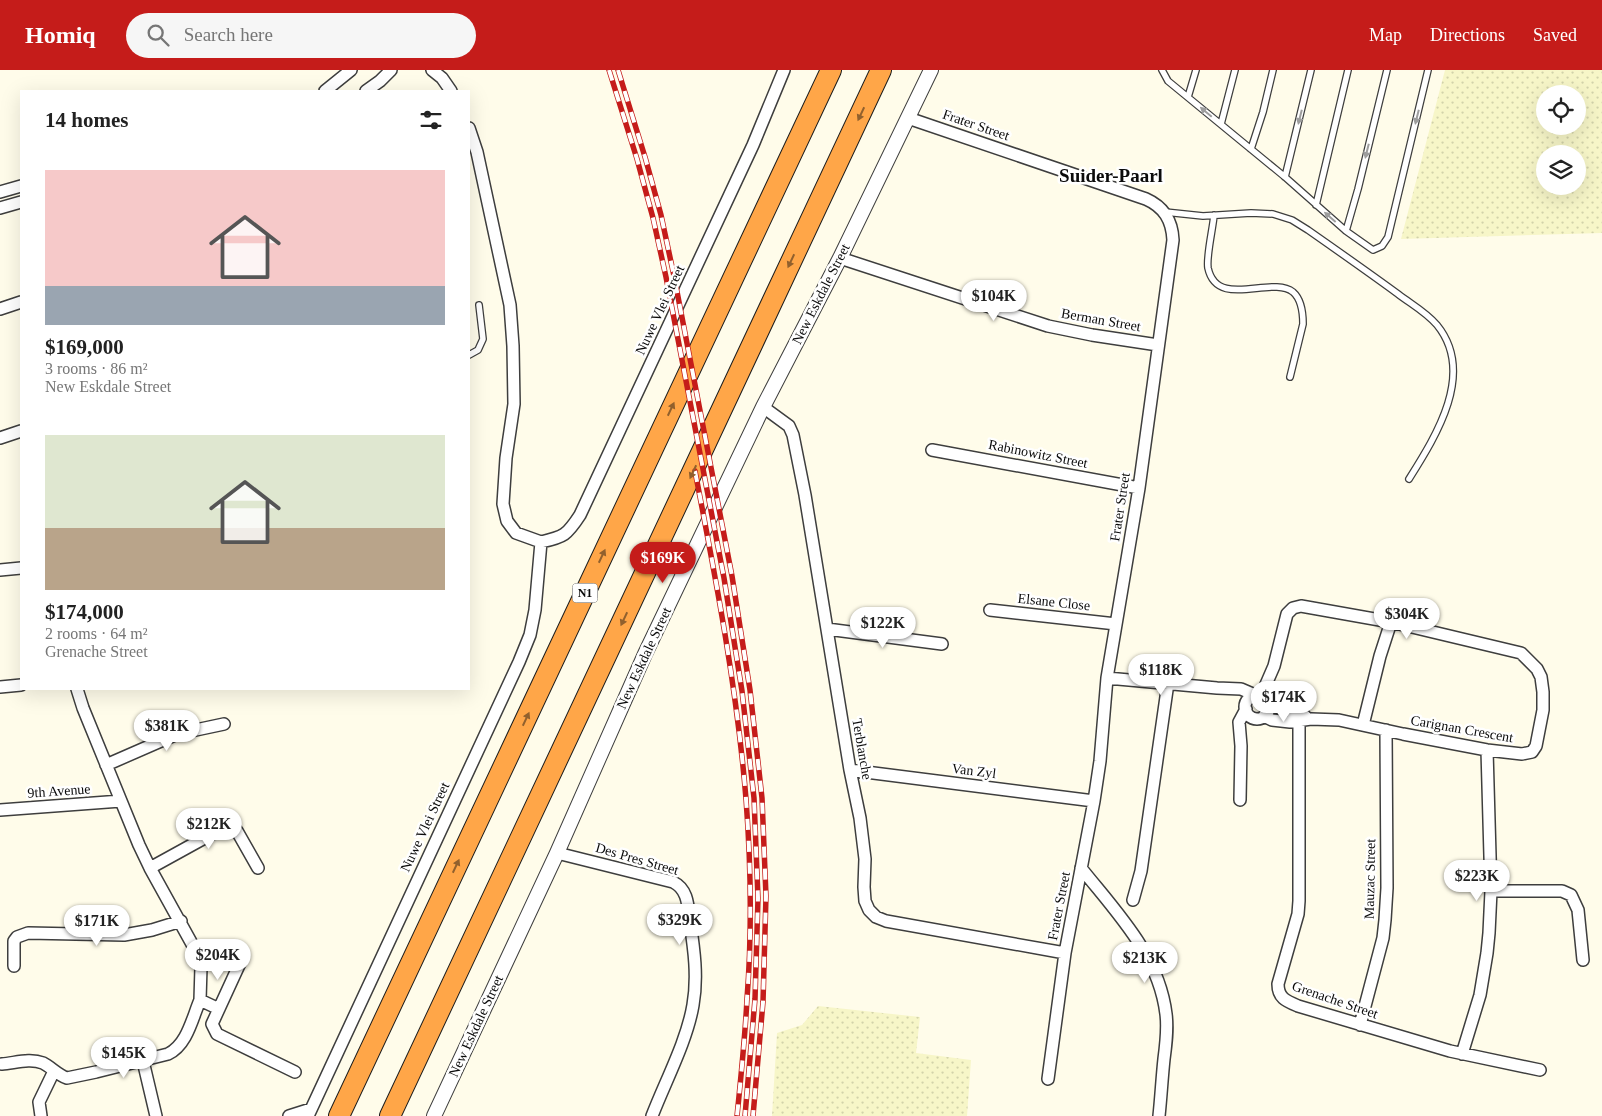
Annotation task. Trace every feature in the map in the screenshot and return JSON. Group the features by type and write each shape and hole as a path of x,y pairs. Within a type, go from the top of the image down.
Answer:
{"highway":[{"name":"N1","path":"339,1116 831,70"},
{"path":"390,1116 881,70"},
{"path":"316,1114 440,900"}],"street":[{"path":"327,90 351,70"},
{"path":"367,90 380,81 390,70"},
{"path":"432,70 442,78 450,90"},
{"name":"Nuwe Vlei Street","path":"316,1114 410,894 520,662 530,635 535,610 540,542 566,534 580,515 749,154 784,70"},
{"name":"New Eskdale Street","path":"434,1116 557,853 645,654 763,407 840,258 931,70"},
{"name":"Frater Street","path":"908,118 1146,199 1155,203 1165,212 1173,231 1174,240 1139,488 1107,678 1100,761 1094,802 1065,953 1048,1079"},
{"path":"470,131 477,152 510,305 514,404 506,458 503,504 507,521 516,533 540,542"},
{"path":"0,192 20,186"},
{"path":"0,208 20,202"},
{"name":"Berman Street","path":"840,258 1048,326 1158,345"},
{"path":"0,309 20,302"},
{"name":"Terblanche","path":"763,407 789,426 793,435 805,495 850,770 860,818 865,859 865,901 869,910 876,917 886,921 1065,953"},
{"path":"0,438 20,431"},
{"name":"Rabinowitz Street","path":"932,450 1139,488"},
{"path":"0,570 20,568"},
{"name":"Carignan Crescent","path":"1259,717 1282,721 1303,718 1339,720 1487,750 1522,754 1532,752 1536,746 1543,710 1544,692 1538,669 1521,653 1391,622 1303,606 1293,608 1287,614 1274,666 1261,698"},
{"name":"Elsane Close","path":"990,610 1116,624"},
{"path":"1363,725 1380,656 1391,622"},
{"path":"827,629 942,644"},
{"path":"1107,678 1240,689 1303,718"},
{"path":"1133,900 1144,852 1168,683"},
{"path":"0,686 20,685"},
{"path":"1217,688 1246,706 1248,715 1259,717"},
{"path":"2,1064 30,1061 44,1064 67,1078 168,1054 179,1047 200,1000 201,966 198,953 150,868 83,708 78,690"},
{"path":"1240,800 1240,718 1250,698 1261,698"},
{"path":"1241,746 1247,726 1269,708 1261,698"},
{"name":"Grenache Street","path":"1303,718 1298,914 1278,984 1278,991 1281,997 1287,1002 1360,1025 1462,1054 1540,1070"},
{"path":"106,765 177,734 224,724"},
{"name":"Mauzac Street","path":"1360,1025 1383,938 1385,920 1387,888 1386,730"},
{"path":"1462,1054 1480,995 1487,953 1491,891 1487,750"},
{"name":"Van Zyl","path":"850,770 1094,802"},
{"name":"9th Avenue","path":"0,810 121,801"},
{"path":"150,868 231,825 237,831 258,868"},
{"name":"Des Pres Street","path":"557,853 673,882 679,885 685,894 695,962 693,1005 687,1028 652,1116"},
{"path":"1081,868 1133,934 1149,958 1156,974 1166,1012 1167,1031 1159,1116"},
{"path":"1491,891 1562,891 1572,896 1578,910 1583,960"},
{"path":"14,966 14,941 22,934 124,935 152,930 180,920"},
{"path":"240,963 212,1024 217,1034 295,1072"},
{"path":"200,1000 219,1009"},
{"path":"143,1061 156,1116"},
{"path":"41,1116 39,1102 54,1071"},
{"path":"289,1116 316,1114"}],"lane":[{"path":"1162,70 1168,81 1346,231 1373,250 1382,246 1388,237 1428,70"},
{"path":"1188,97 1196,70"},
{"path":"1221,124 1235,70"},
{"path":"1251,149 1263,112 1273,70"},
{"path":"1285,178 1311,70"},
{"path":"1316,205 1348,70"},
{"path":"1346,231 1387,70"},
{"path":"1165,212 1192,215 1268,213 1292,220 1414,305 1437,326 1444,338 1452,362 1452,384 1438,428 1409,479"},
{"path":"1214,215 1208,265 1213,280 1222,288 1282,288 1293,292 1298,298 1303,316 1303,324 1290,377"},
{"path":"470,354 478,350 483,339 479,305"}],"green space":[{"path":"1445,70 1602,70 1602,233 1401,239"},
{"path":"818,1006 920,1017 916,1053 971,1060 967,1116 772,1116 777,1033 802,1025"}],"railway":[{"path":"609,70 637,159 666,277 724,578 742,691 754,798 758,898 755,999 745,1116"},
{"path":"618,70 661,215 674,276 732,576 750,690 762,798 766,896 763,1002 753,1116"},
{"path":"695,471 731,675 742,758 748,824 750,949 737,1116"}],"district":[{"name":"Suider-Paarl","path":"1111,175"}]}
